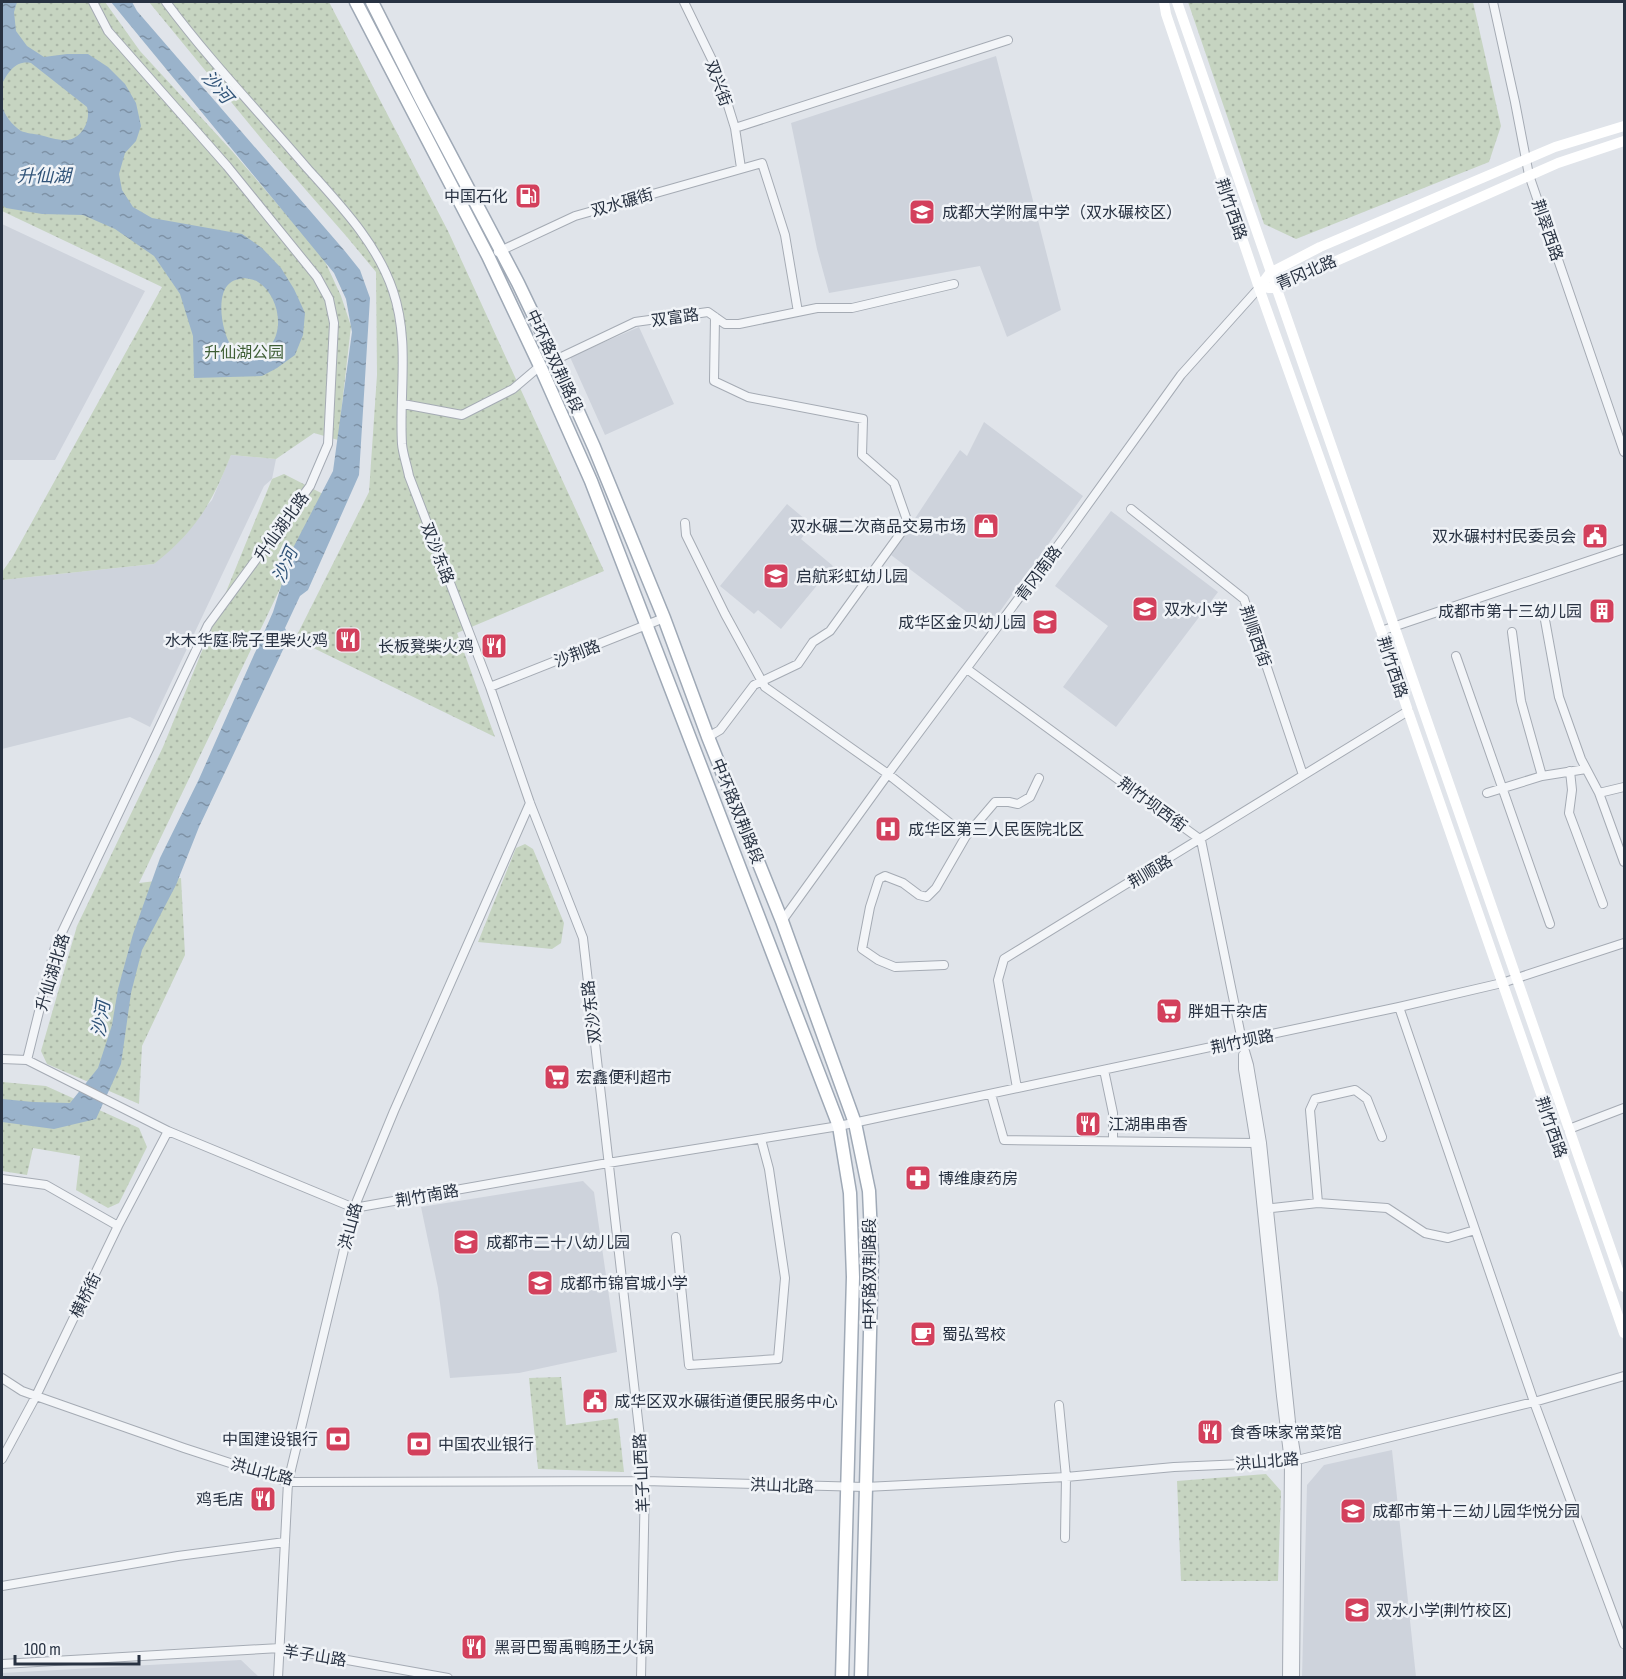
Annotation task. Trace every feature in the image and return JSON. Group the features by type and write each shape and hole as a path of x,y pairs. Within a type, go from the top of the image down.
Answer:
{"main road":[{"name":"中环路双荆路段","path":"356,2 488,256 591,481 839,1126 850,1193 853,1277 842,1677"},
{"name":"中环路双荆路段","path":"372,2 555,360 594,447 664,618 708,737 782,921 855,1123 869,1191 872,1257 861,1677"},
{"name":"荆竹西路","path":"1164,2 1166,14 1259,288 1381,631 1624,1333"},
{"name":"荆竹西路","path":"1177,2 1624,1287"},
{"name":"青冈北路","path":"1259,288 1270,273 1320,247 1555,147 1624,126"},
{"name":"青冈北路","path":"1259,288 1275,288 1529,175 1624,141"}],"street":[{"name":"升仙湖北路","path":"27,1060 55,947 208,625 310,486 328,444 334,323 329,299 317,277 227,166 108,32 93,2"},
{"name":"双沙东路","path":"166,2 191,35 348,215 377,255 393,290 401,322 402,446 409,476 490,687 530,803 583,938 608,1163"},
{"name":"双兴街","path":"684,2 717,70 735,128 741,168"},
{"name":"荆翠西路","path":"1493,2 1529,175 1624,452"},
{"path":"735,128 1008,40"},
{"name":"双水碾街","path":"488,256 575,216 762,163 785,235 798,312"},
{"name":"双富路","path":"555,360 635,322 708,312 724,324 739,324 817,308 852,308 954,284"},
{"name":"青冈南路","path":"782,921 1181,375 1259,288"},
{"path":"708,737 720,730 754,685 798,664 813,642 830,631 908,523 894,483 862,455 863,418 748,397 714,381 715,317"},
{"path":"403,404 462,415 513,389 540,366"},
{"name":"荆顺西街","path":"1131,509 1244,599 1303,775"},
{"path":"685,523 686,535 725,614 765,687 888,774 966,836"},
{"path":"1381,631 1624,549"},
{"name":"沙荆路","path":"490,687 664,618"},
{"path":"1545,620 1559,697 1581,759 1599,794 1624,862"},
{"path":"1512,632 1521,701 1542,776"},
{"path":"1456,656 1550,924"},
{"name":"荆竹坝西街","path":"967,669 1201,840 1242,1041"},
{"name":"荆顺路","path":"1017,1088 998,980 1004,959 1408,711"},
{"path":"1487,793 1542,776 1586,769"},
{"path":"1570,771 1572,790 1569,813 1603,904"},
{"path":"944,965 895,967 878,960 862,949 870,907 879,879 885,876 927,897 936,888 966,836 995,802 1018,804 1030,797 1039,778"},
{"path":"1599,794 1624,787"},
{"name":"洪山路","path":"278,1677 288,1482 354,1208 394,1111 530,803"},
{"name":"荆竹坝路","path":"855,1123 1502,983 1624,943"},
{"path":"1399,1007 1534,1402 1624,1644"},
{"path":"1242,1041 1243,1069 1266,1209"},
{"path":"1242,1041 1249,1065 1262,1143 1281,1396 1293,1461 1295,1677"},
{"path":"2,1059 27,1060 168,1131 354,1208"},
{"path":"1104,1070 1113,1113 1113,1141"},
{"path":"1318,1203 1311,1110 1315,1099 1355,1090 1367,1099 1382,1137"},
{"path":"991,1094 1004,1140 1255,1143"},
{"path":"1569,1129 1624,1108"},
{"name":"荆竹南路","path":"354,1208 608,1163 855,1123"},
{"name":"横桥街","path":"2,1459 36,1396 118,1226 168,1131"},
{"path":"676,1237 689,1365 777,1359 785,1278 769,1169 761,1139"},
{"name":"羊子山西路","path":"608,1163 645,1481 641,1677"},
{"path":"2,1179 46,1185 118,1226"},
{"path":"1266,1209 1318,1203 1387,1208 1425,1233 1448,1238 1475,1230"},
{"name":"洪山北路","path":"2,1378 22,1391 288,1482 645,1481 865,1487 1293,1461 1534,1402 1624,1376"},
{"path":"1059,1406 1066,1476 1065,1538"},
{"path":"1287,1677 1293,1461"},
{"path":"2,1586 178,1556 285,1542"},
{"name":"羊子山路","path":"2,1664 280,1648 448,1677"}],"shaded area":[{"name":"成都大学附属中学（双水碾校区）","path":"996,56 1061,310 1007,337 980,266 829,293 817,249 791,123"},
{"path":"2,224 145,291 55,460 2,460"},
{"path":"639,327 674,404 605,435 570,357"},
{"name":"双水碾二次商品交易市场","path":"984,422 1083,496 988,628 891,555 960,450 967,456"},
{"path":"231,455 276,459 272,479 264,486 150,727 130,717 2,749 2,580 154,564 212,500"},
{"name":"启航彩虹幼儿园","path":"787,504 812,525 801,539 833,566 781,629 758,610 754,614 720,586"},
{"name":"双水小学","path":"1111,511 1218,592 1116,727 1063,687 1108,626 1055,586"},
{"name":"成都市锦官城小学","path":"583,1181 594,1192 617,1352 519,1373 450,1378 438,1288 421,1207"},
{"name":"双水小学(荆竹校区)","path":"1392,1450 1416,1677 1302,1677 1307,1485 1324,1465"},
{"path":"241,1660 259,1677 2,1677 2,1673"}],"green space":[{"name":"升仙湖公园","path":"2,2 105,2 140,51 232,151 323,257 341,296 351,326 338,440 314,433 276,459 231,455 217,488 192,528 154,564 2,580 2,572 12,558 162,287 2,211"},
{"path":"149,2 329,2 448,231 604,571 457,633 495,737 295,639 369,492 377,375 376,272 264,142"},
{"path":"1188,2 1473,2 1501,126 1489,162 1296,239 1264,224"},
{"path":"284,474 325,495 139,883 181,878 185,955 142,1046 139,1104 47,1064 41,1051 77,926 163,747 272,479"},
{"path":"525,844 533,849 564,923 561,943 552,949 478,942 516,848"},
{"path":"2,1082 46,1086 139,1128 147,1147 119,1203 108,1208 76,1190 80,1156 33,1148 27,1175 2,1171"},
{"path":"561,1377 566,1425 618,1418 624,1472 538,1469 529,1378"},
{"path":"1266,1474 1281,1491 1278,1581 1181,1581 1177,1481"}],"water":[{"name":"升仙湖","path":"2,2 17,2 14,12 16,31 27,46 44,57 88,54 108,67 125,84 136,103 141,126 136,141 125,153 119,174 122,190 133,207 152,218 242,234 262,248 281,268 305,313 303,335 295,355 262,376 194,378 193,336 180,294 154,256 115,229 83,215 42,214 6,208 2,205 2,105 9,120 21,131 61,140 68,140 82,132 87,122 88,112 87,107 31,63 17,65 2,84","holes":["244,278 258,282 265,287 274,302 278,320 278,329 271,345 263,353 252,358 241,354 228,341 221,305 225,288 233,281"]},
{"path":"111,2 132,2 137,11 344,250 360,270 370,298 359,475 308,590 300,596 285,628 289,637 199,827 176,885 142,950 131,993 121,1064 96,1119 54,1129 2,1122 2,1099 70,1103 98,1068 112,1025 118,989 133,934 160,858 199,779 273,612 293,548 333,471 352,332 346,299 334,273"}],"place":[{"name":"中国石化","path":"528,196"},
{"name":"成都大学附属中学（双水碾校区）","path":"922,212"},
{"name":"双水碾二次商品交易市场","path":"986,526"},
{"name":"双水碾村村民委员会","path":"1595,536"},
{"name":"启航彩虹幼儿园","path":"776,576"},
{"name":"双水小学","path":"1145,609"},
{"name":"成都市第十三幼儿园","path":"1602,611"},
{"name":"成华区金贝幼儿园","path":"1045,622"},
{"name":"水木华庭·院子里柴火鸡","path":"348,640"},
{"name":"长板凳柴火鸡","path":"494,646"},
{"name":"成华区第三人民医院北区","path":"888,829"},
{"name":"胖姐干杂店","path":"1169,1011"},
{"name":"宏鑫便利超市","path":"557,1077"},
{"name":"江湖串串香","path":"1088,1124"},
{"name":"博维康药房","path":"918,1178"},
{"name":"成都市二十八幼儿园","path":"466,1242"},
{"name":"成都市锦官城小学","path":"540,1283"},
{"name":"蜀弘驾校","path":"923,1334"},
{"name":"成华区双水碾街道便民服务中心","path":"595,1401"},
{"name":"食香味家常菜馆","path":"1210,1432"},
{"name":"中国建设银行","path":"338,1439"},
{"name":"中国农业银行","path":"419,1444"},
{"name":"鸡毛店","path":"263,1499"},
{"name":"成都市第十三幼儿园华悦分园","path":"1353,1511"},
{"name":"双水小学(荆竹校区)","path":"1357,1610"},
{"name":"黑哥巴蜀禹鸭肠王火锅","path":"474,1647"}],"water label":[{"name":"沙河","path":"217,87"},
{"name":"沙河","path":"285,565"},
{"name":"沙河","path":"101,1019"}]}
